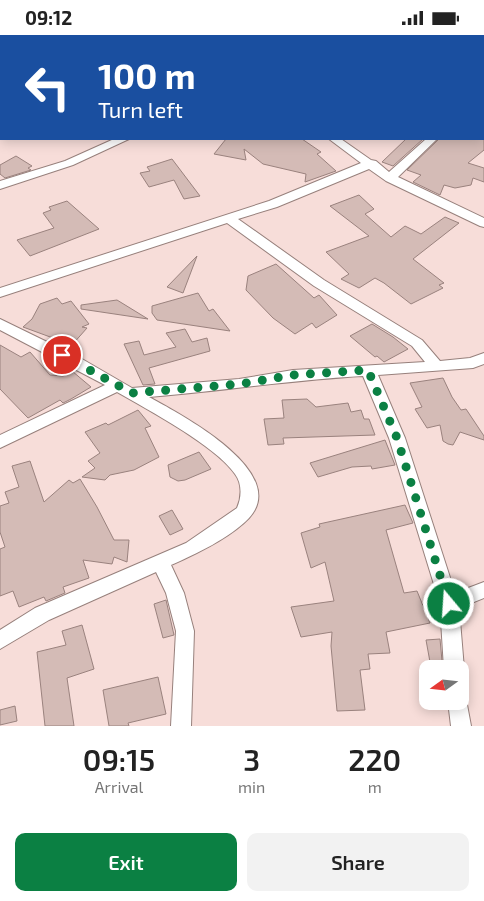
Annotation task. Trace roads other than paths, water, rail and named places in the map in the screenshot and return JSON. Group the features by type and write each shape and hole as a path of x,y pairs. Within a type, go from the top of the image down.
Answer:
{"street":[{"path":"0,185 70,163 121,140"},
{"path":"336,140 372,163 390,178 484,223"},
{"path":"390,178 431,140"},
{"path":"0,293 252,211 372,163"},
{"path":"251,237 252,211"},
{"path":"228,218 251,237 319,283 403,333 424,361 437,367 473,363 484,357"},
{"path":"0,324 132,393 166,414 230,457 243,472 249,485 248,503 244,512 192,548 42,614 0,640"},
{"path":"132,393 179,390 293,375 368,370 424,361"},
{"path":"368,370 397,438 449,604 453,660"},
{"path":"0,442 118,386"},
{"path":"166,414 179,390"},
{"path":"160,562 175,593 185,631 181,726"},
{"path":"449,604 484,590"},
{"path":"459,710 461,726"}]}
